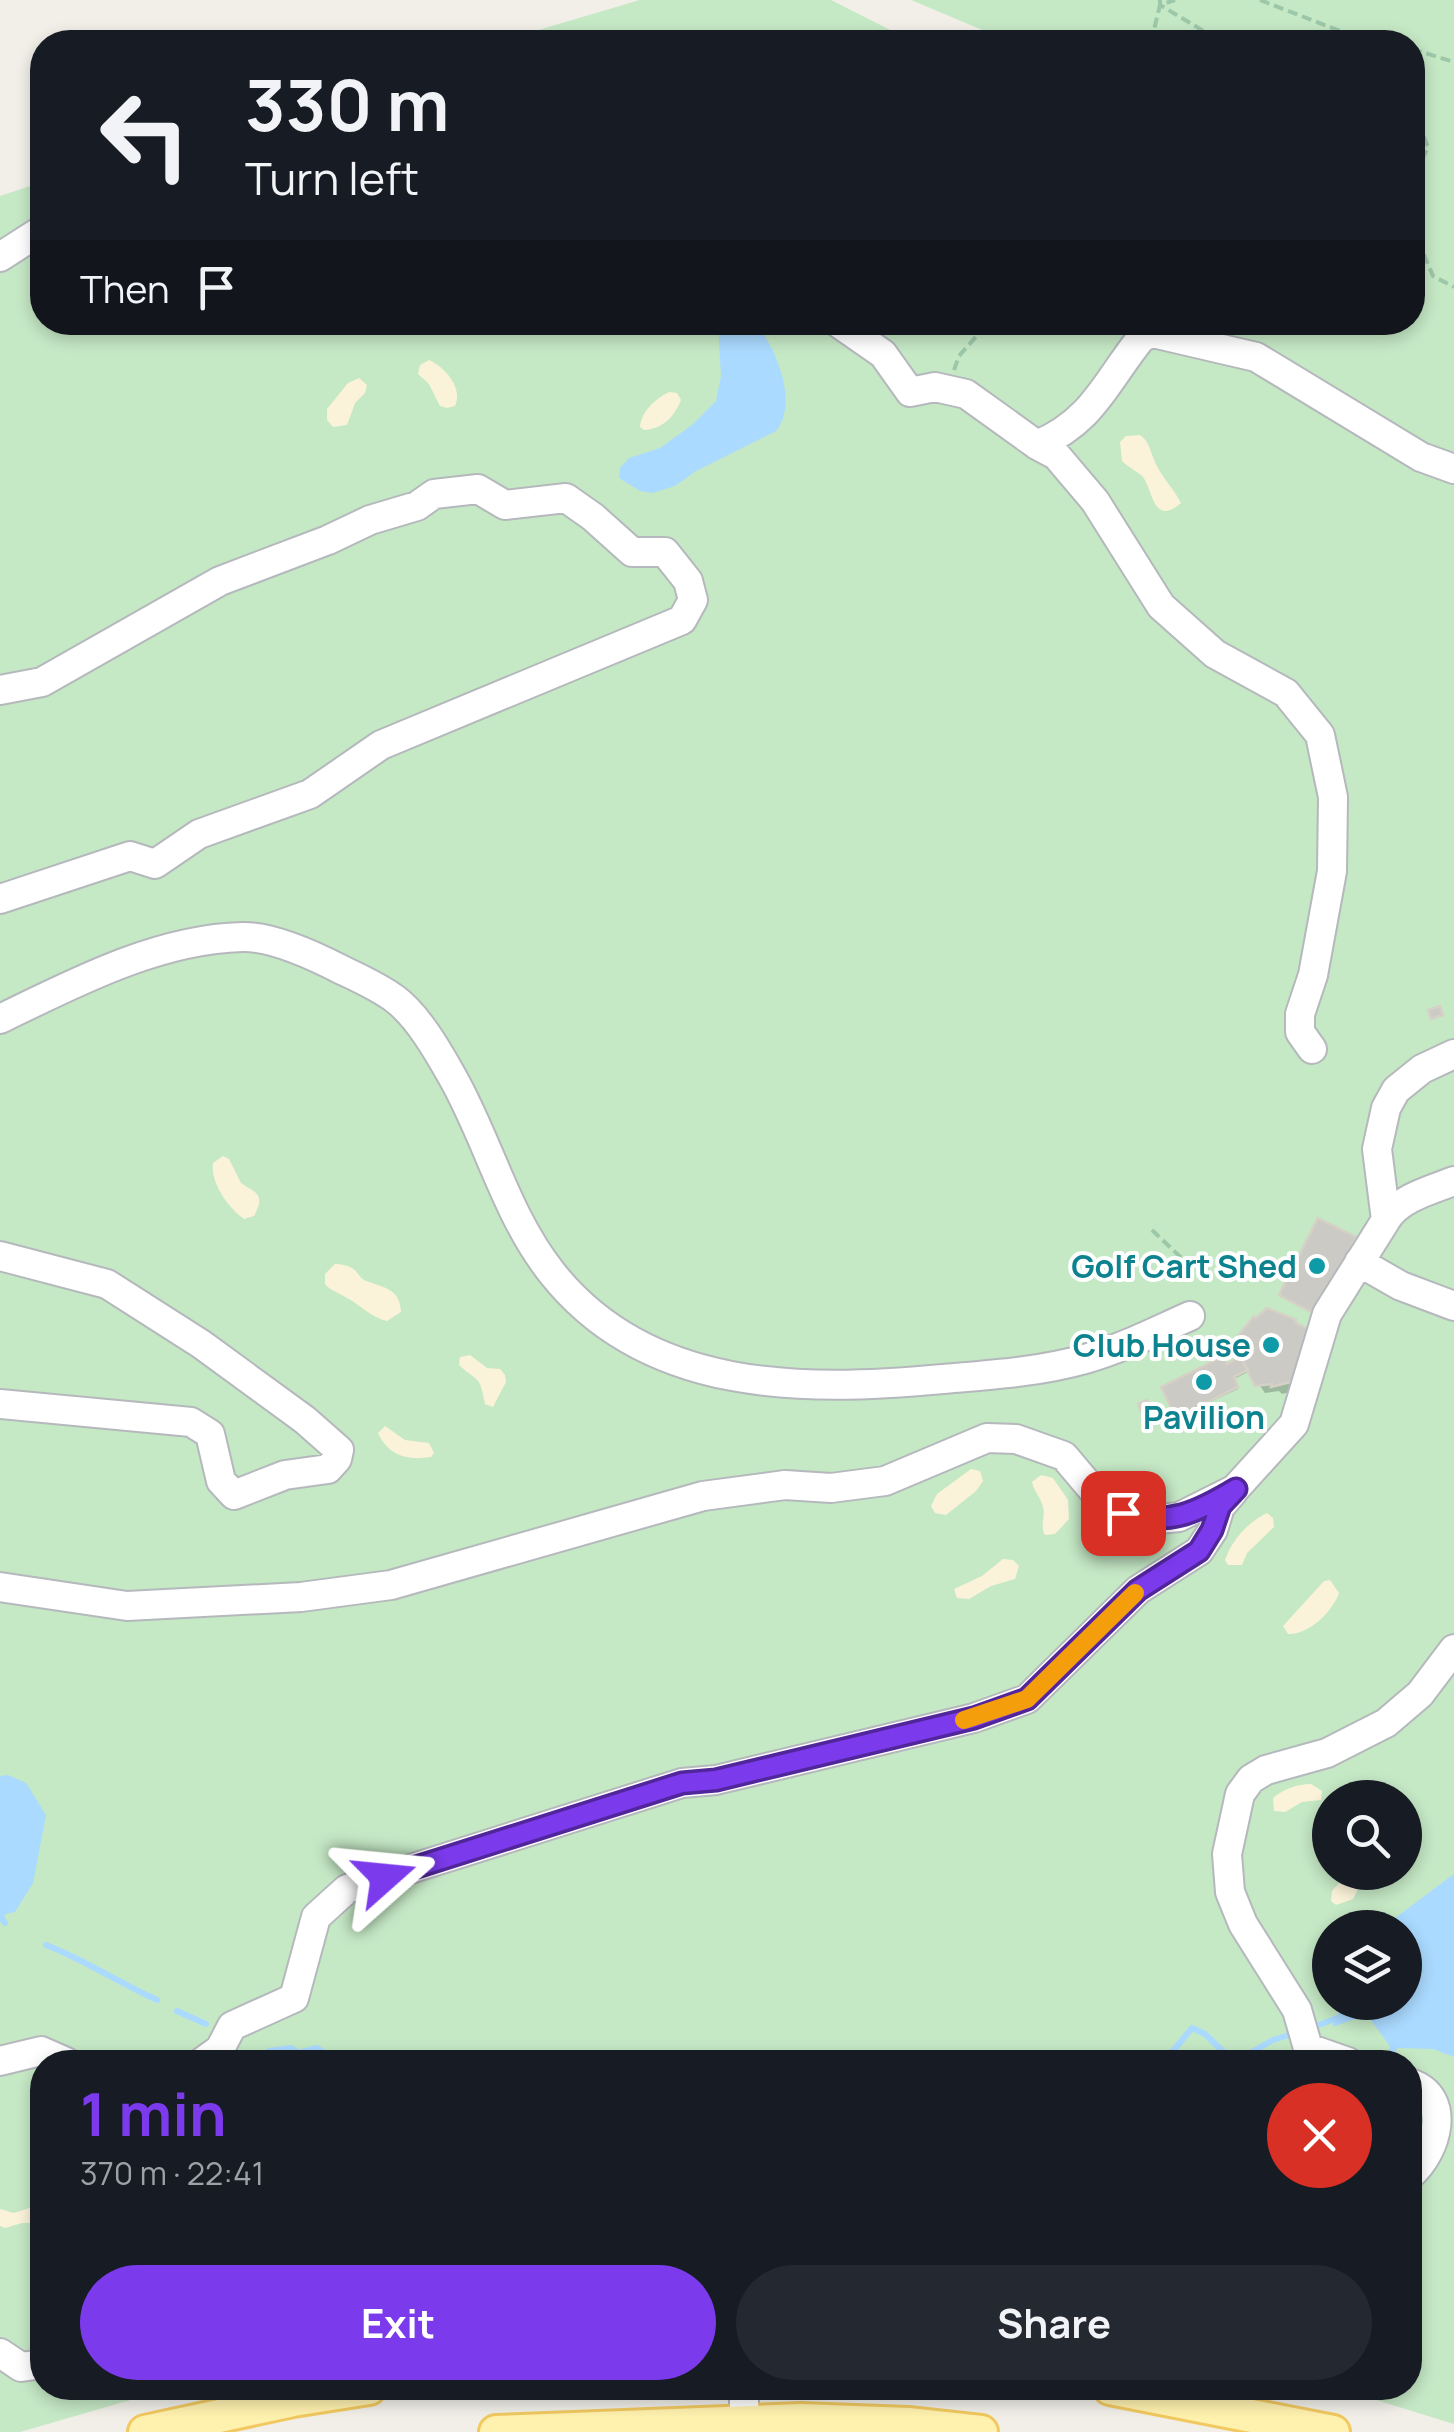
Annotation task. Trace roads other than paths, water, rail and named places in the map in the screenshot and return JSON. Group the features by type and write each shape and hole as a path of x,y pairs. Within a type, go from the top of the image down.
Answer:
{"main road":[{"path":"144,2432 293,2400"},
{"path":"1171,2400 1334,2432"},
{"path":"496,2432 908,2424 981,2432"}],"street":[{"path":"0,258 30,238"},
{"path":"856,335 883,354 910,392 935,387 966,394 1056,455 1095,501 1160,606 1214,654 1286,693 1320,735 1333,797 1332,871 1312,975 1300,1014 1300,1032 1312,1049"},
{"path":"1037,445 1074,426 1095,405 1142,337 1148,335"},
{"path":"1162,335 1256,357 1420,457 1454,469"},
{"path":"0,690 42,682 220,582 370,520 417,506 434,494 478,488 505,505 566,498 594,517 632,552 664,552 688,581 692,600 682,620 381,744 310,794 198,834 155,864 130,856 0,899"},
{"path":"0,1019 130,961 188,944 245,936 307,952 397,1000 422,1030 453,1078 524,1235 569,1293 618,1331 654,1352 720,1376 791,1386 870,1386 1016,1372 1086,1359 1190,1316"},
{"path":"1386,1220 1377,1149 1386,1108 1396,1090 1422,1070 1454,1054"},
{"path":"219,2050 232,2026 294,1998 316,1916 347,1889 682,1783 716,1780 974,1718 1027,1699 1138,1590 1199,1551 1220,1506 1294,1424 1327,1314 1391,1211 1454,1181"},
{"path":"0,1256 107,1284 201,1344 305,1420 339,1450 328,1469 284,1475 234,1495 221,1481 210,1434 191,1422 0,1404"},
{"path":"1359,1262 1401,1286 1454,1306"},
{"path":"0,1586 127,1606 300,1597 376,1587 485,1560 703,1496 786,1485 831,1488 885,1481 986,1438 1016,1439 1064,1456 1102,1501 1123,1513 1149,1520 1179,1517 1236,1489"},
{"path":"1314,2050 1308,2048 1302,2027 1243,1924 1230,1892 1227,1854 1240,1794 1251,1779 1266,1770 1327,1754 1386,1722 1420,1694 1454,1649"},
{"path":"0,2061 30,2054"},
{"path":"1422,2089 1432,2095 1435,2122 1433,2148 1422,2161"},
{"path":"0,2353 22,2367 30,2366"},
{"path":"744,2400 744,2426"}],"water":[{"path":"719,335 764,335 777,360 785,391 783,419 776,431 696,471 675,486 652,493 640,491 619,478 620,468 629,458 660,448 716,401 721,376"},
{"path":"8,1775 26,1783 46,1815 33,1883 15,1912 6,1914 0,1922 0,1776"},
{"path":"1454,1874 1454,2057 1433,2049 1390,2050 1371,2020 1422,2020 1422,1910 1406,1910"}],"waterway":[{"path":"0,1916 5,1923"},
{"path":"46,1945 157,2000"},
{"path":"177,2011 206,2024"},
{"path":"1308,2029 1332,2020"},
{"path":"1174,2050 1192,2028 1222,2050"},
{"path":"1255,2050 1296,2033"},
{"path":"276,2050 294,2050"},
{"path":"309,2050 320,2050"}],"place":[{"name":"Golf Cart Shed","path":"1317,1266"},
{"name":"Club House","path":"1271,1345"},
{"name":"Pavilion","path":"1204,1382"}]}
